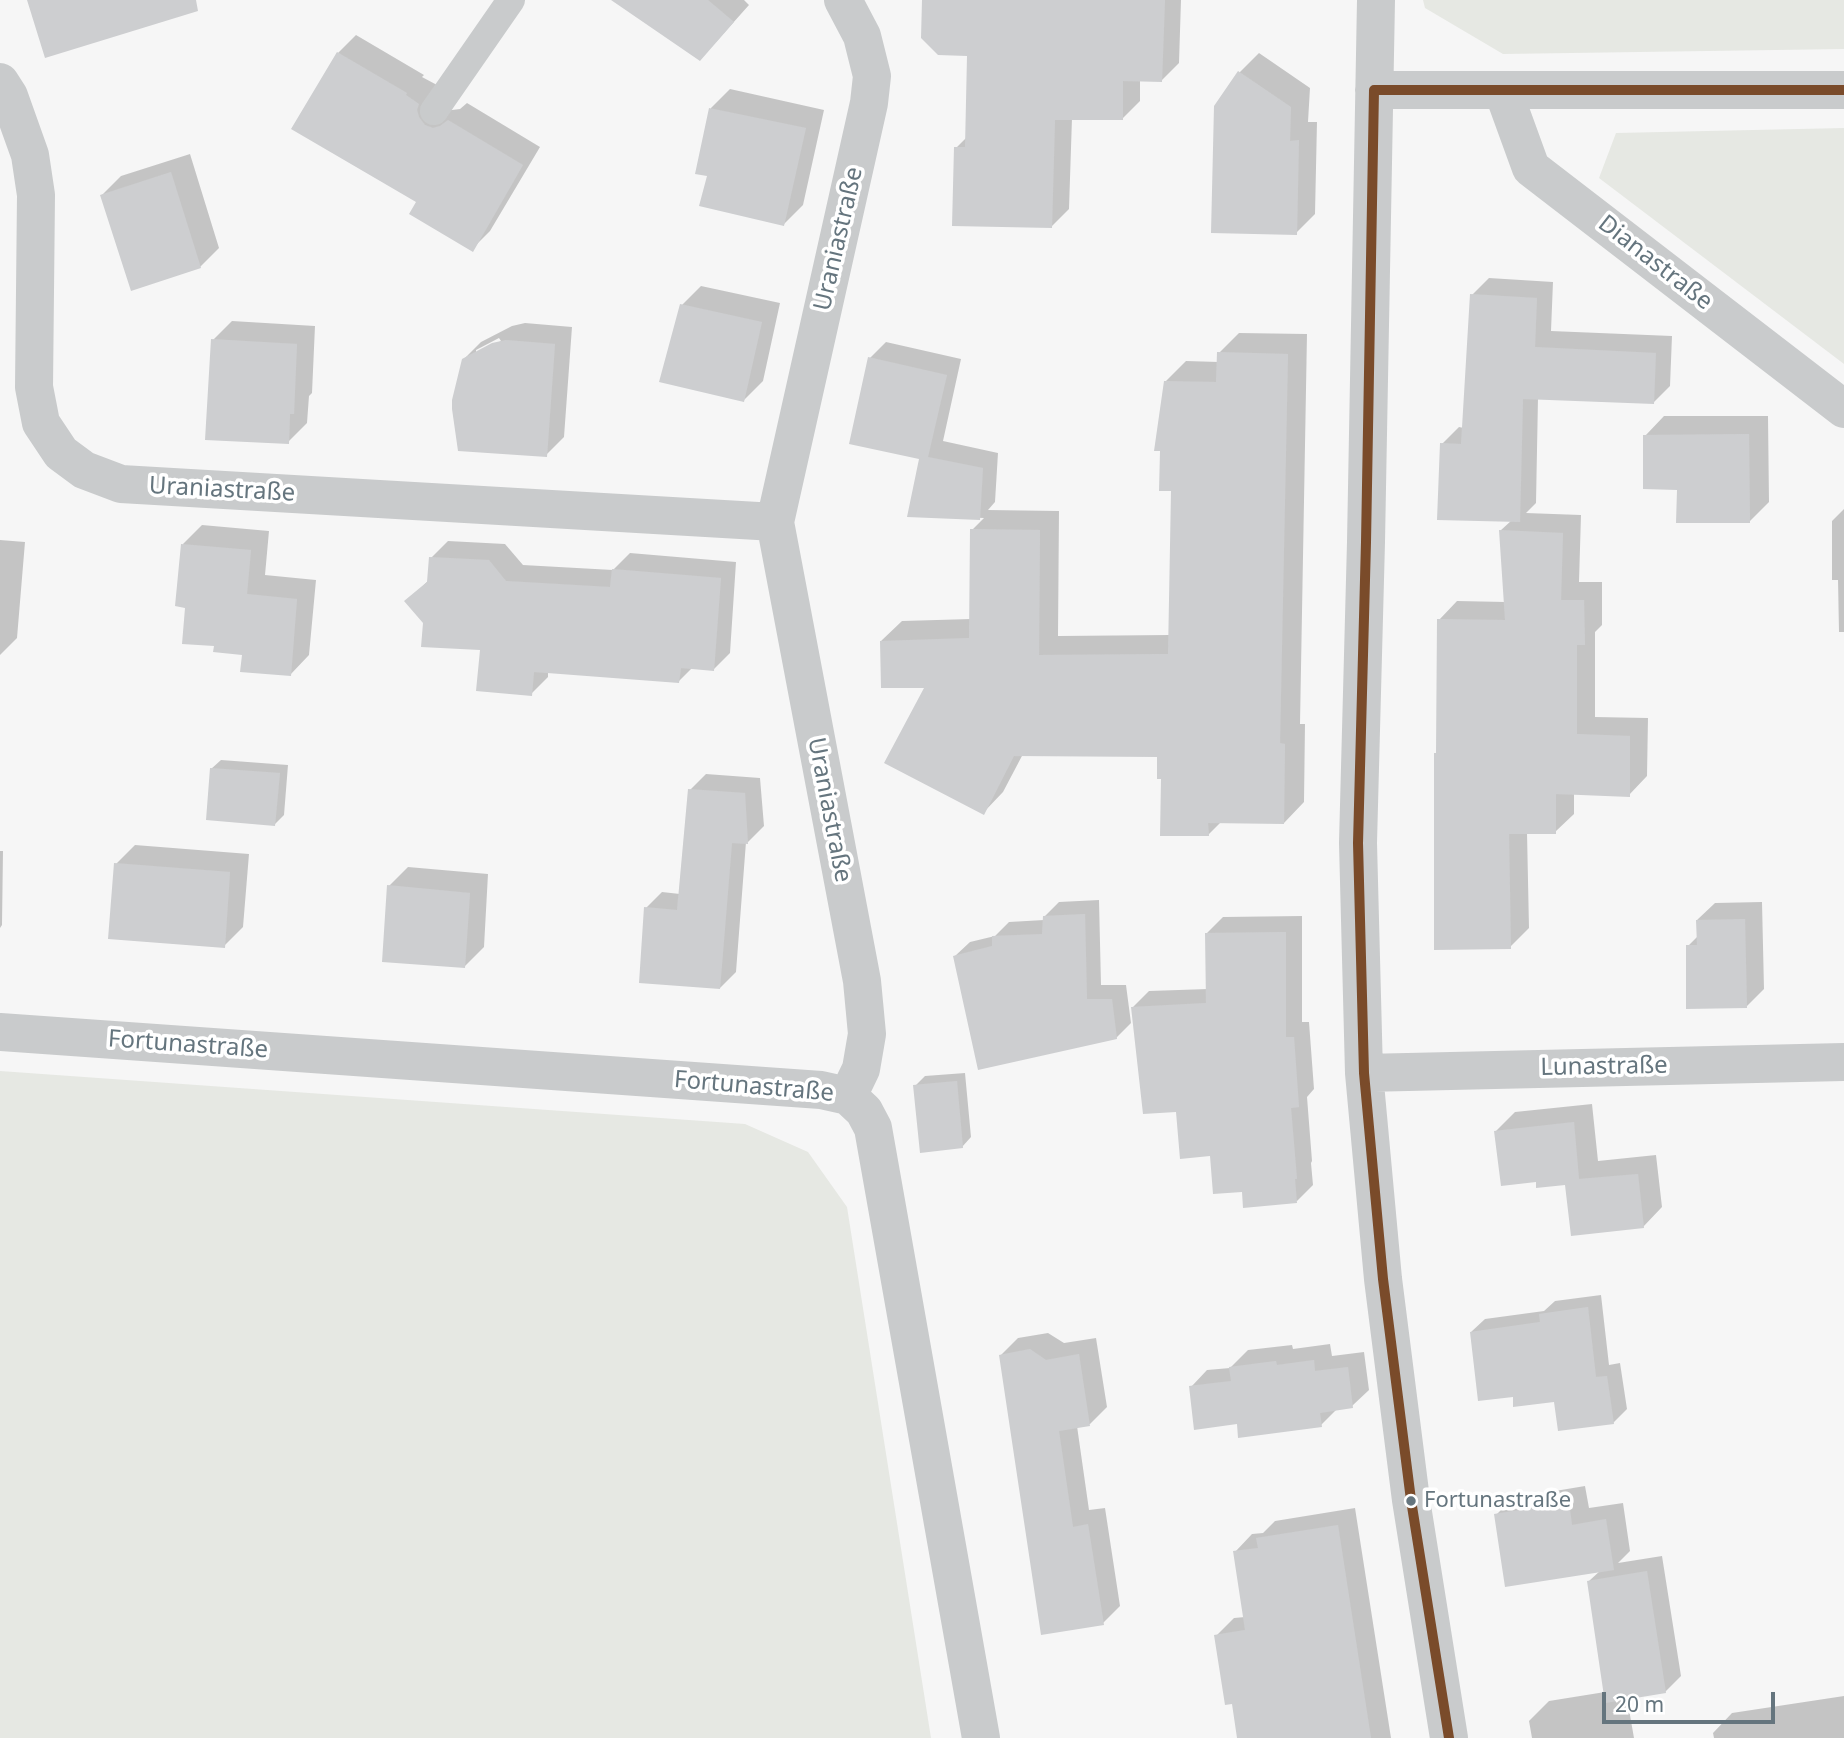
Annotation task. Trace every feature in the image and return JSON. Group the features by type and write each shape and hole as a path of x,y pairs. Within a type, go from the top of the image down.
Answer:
{"street":[{"name":"Uraniastraße","path":"842,0 862,36 872,76 869,103 775,522 862,981 867,1034 861,1069 848,1096"},
{"path":"1376,0 1358,844 1364,1073 1382,1279 1411,1500 1449,1738"},
{"name":"Uraniastraße","path":"0,82 9,96 30,155 36,195 34,387 41,423 61,453 84,470 121,484 775,522"},
{"path":"1374,90 1844,90"},
{"name":"Dianastraße","path":"1503,91 1531,168 1844,409"},
{"name":"Fortunastraße","path":"0,1032 821,1090 848,1096 864,1111 873,1128 981,1738"},
{"name":"Lunastraße","path":"1364,1073 1844,1062"}],"lane":[{"path":"434,111 511,0"}],"shaded area":[{"path":"1423,0 1844,0 1844,49 1503,54 1425,8"},
{"path":"1844,128 1844,364 1599,178 1616,133"},
{"path":"0,1071 745,1124 808,1152 847,1207 931,1738 0,1738"}],"building":[{"path":"27,0 196,0 198,11 45,58"},
{"path":"611,0 708,0 734,22 700,61"},
{"path":"922,0 1165,0 1162,82 1123,81 1123,120 1055,120 1052,228 952,226 954,147 965,147 967,56 938,55 921,38"},
{"path":"337,52 407,93 406,95 419,104 419,117 425,125 433,128 448,120 523,165 473,252 409,214 416,202 291,129"},
{"path":"1238,71 1291,107 1290,141 1299,140 1297,235 1211,233 1214,106"},
{"path":"709,108 806,128 784,226 699,206 707,176 695,174"},
{"path":"171,172 201,268 131,291 100,195"},
{"path":"1470,294 1537,298 1535,347 1656,353 1654,404 1523,399 1520,522 1437,520 1440,443 1461,444"},
{"path":"680,304 762,322 744,402 659,382"},
{"path":"211,339 297,344 294,414 290,414 289,444 205,440"},
{"path":"506,340 555,344 547,457 458,451 452,400 462,359 492,343"},
{"path":"1217,352 1288,354 1280,743 1285,744 1284,824 1208,823 1209,836 1160,836 1161,779 1157,779 1157,757 1014,756 984,815 884,763 924,688 881,688 880,641 969,638 970,529 1040,530 1039,655 1168,654 1171,491 1159,491 1160,451 1154,451 1164,381 1216,382"},
{"path":"868,357 947,375 928,457 983,468 980,520 907,517 919,459 849,444"},
{"path":"1749,434 1750,523 1676,523 1677,490 1643,489 1643,435"},
{"path":"1499,530 1563,533 1561,600 1584,600 1585,645 1577,645 1577,734 1630,736 1630,797 1556,794 1556,834 1509,834 1511,949 1434,950 1437,619 1505,620"},
{"path":"181,544 251,550 247,594 297,599 291,676 240,672 242,655 213,652 214,646 182,644 185,608 175,606"},
{"path":"429,557 489,560 506,581 610,587 612,569 721,578 714,671 681,668 679,683 534,672 532,696 476,691 480,650 421,647 423,623 404,601 427,582"},
{"path":"210,768 280,773 275,826 206,820"},
{"path":"688,789 745,793 748,844 732,843 720,989 639,983 644,907 677,910"},
{"path":"114,863 230,872 225,948 108,939"},
{"path":"387,885 470,893 465,968 382,962"},
{"path":"1085,914 1087,999 1112,999 1117,1039 978,1070 953,956 992,946 992,936 1042,934 1043,916"},
{"path":"1745,919 1747,1008 1686,1009 1686,945 1697,945 1696,920"},
{"path":"1286,932 1286,1037 1294,1037 1299,1107 1291,1108 1297,1203 1243,1208 1242,1192 1213,1194 1210,1156 1180,1159 1176,1112 1143,1114 1131,1007 1206,1003 1205,933"},
{"path":"957,1081 963,1148 920,1153 913,1085"},
{"path":"1574,1122 1579,1179 1638,1174 1644,1228 1571,1236 1565,1185 1536,1188 1536,1182 1501,1186 1494,1131"},
{"path":"1588,1307 1596,1377 1607,1376 1614,1424 1558,1431 1554,1402 1513,1407 1513,1397 1478,1401 1470,1332 1540,1322 1539,1314"},
{"path":"1030,1349 1046,1360 1079,1354 1090,1426 1059,1431 1073,1527 1088,1524 1104,1625 1041,1635 999,1355"},
{"path":"1314,1360 1315,1371 1348,1367 1353,1408 1320,1413 1322,1427 1238,1438 1237,1424 1194,1430 1189,1386 1231,1381 1229,1367 1276,1361 1277,1365"},
{"path":"1569,1502 1572,1525 1606,1519 1614,1570 1505,1587 1494,1514"},
{"path":"1338,1525 1371,1738 1237,1738 1232,1704 1225,1705 1214,1635 1245,1630 1233,1551 1258,1548 1256,1538"},
{"path":"1647,1571 1666,1693 1605,1703 1587,1581"}],"transit line":[{"path":"1449,1738 1411,1500 1383,1279 1364,1073 1358,843 1374,90 1844,90"}],"place":[{"name":"Fortunastraße","path":"1411,1501"}]}
